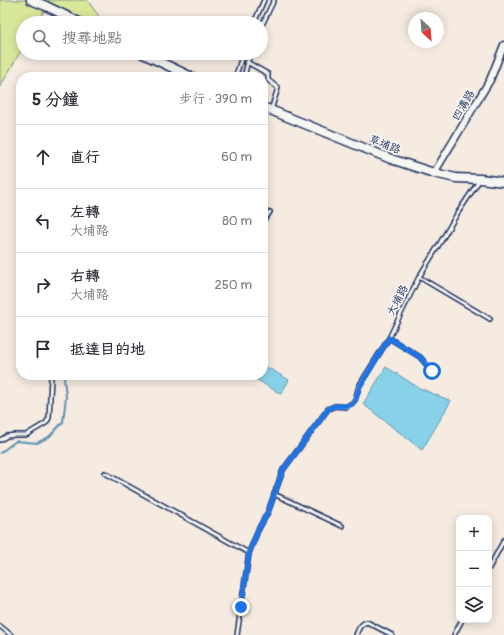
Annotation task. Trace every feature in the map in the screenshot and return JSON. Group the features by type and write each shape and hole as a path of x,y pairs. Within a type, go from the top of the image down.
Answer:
{"street":[{"path":"31,0 67,16"},
{"name":"四溝路","path":"434,173 490,80 504,45"},
{"path":"156,60 181,72"},
{"name":"草埔路","path":"268,109 391,159 434,173 456,178 504,182"}],"lane":[{"path":"257,16 264,0"},
{"path":"266,16 274,0"},
{"path":"237,72 241,60"},
{"path":"245,72 247,62 264,72"},
{"path":"268,80 278,88 268,107"},
{"name":"大埔路","path":"237,635 249,553 258,530 268,512 283,470 328,409 335,406 346,406 352,404 355,400 360,386 389,338 419,277 480,179"},
{"path":"419,277 490,319"},
{"path":"389,338 420,357 432,371"},
{"path":"0,440 7,436 26,435 46,423 49,418 51,380"},
{"path":"105,474 249,553"},
{"path":"274,494 342,526"},
{"path":"492,562 504,540"},
{"path":"356,635 359,627 367,622 392,635"},
{"path":"454,635 460,623"},
{"path":"0,626 11,635"}],"green space":[{"path":"0,0 87,0 99,16 67,16 47,6 41,16 16,16 16,59 0,87"}],"water":[{"path":"386,367 419,388 451,401 422,450 363,404"},
{"path":"268,368 289,380 281,394 257,380 268,380"}],"waterway":[{"path":"0,453 16,441 37,443 49,437 63,422 66,397 64,380"}],"route":[{"path":"241,607 249,553 258,530 268,512 283,470 328,409 335,406 346,406 352,404 360,386 389,338 420,357 432,371"}]}
